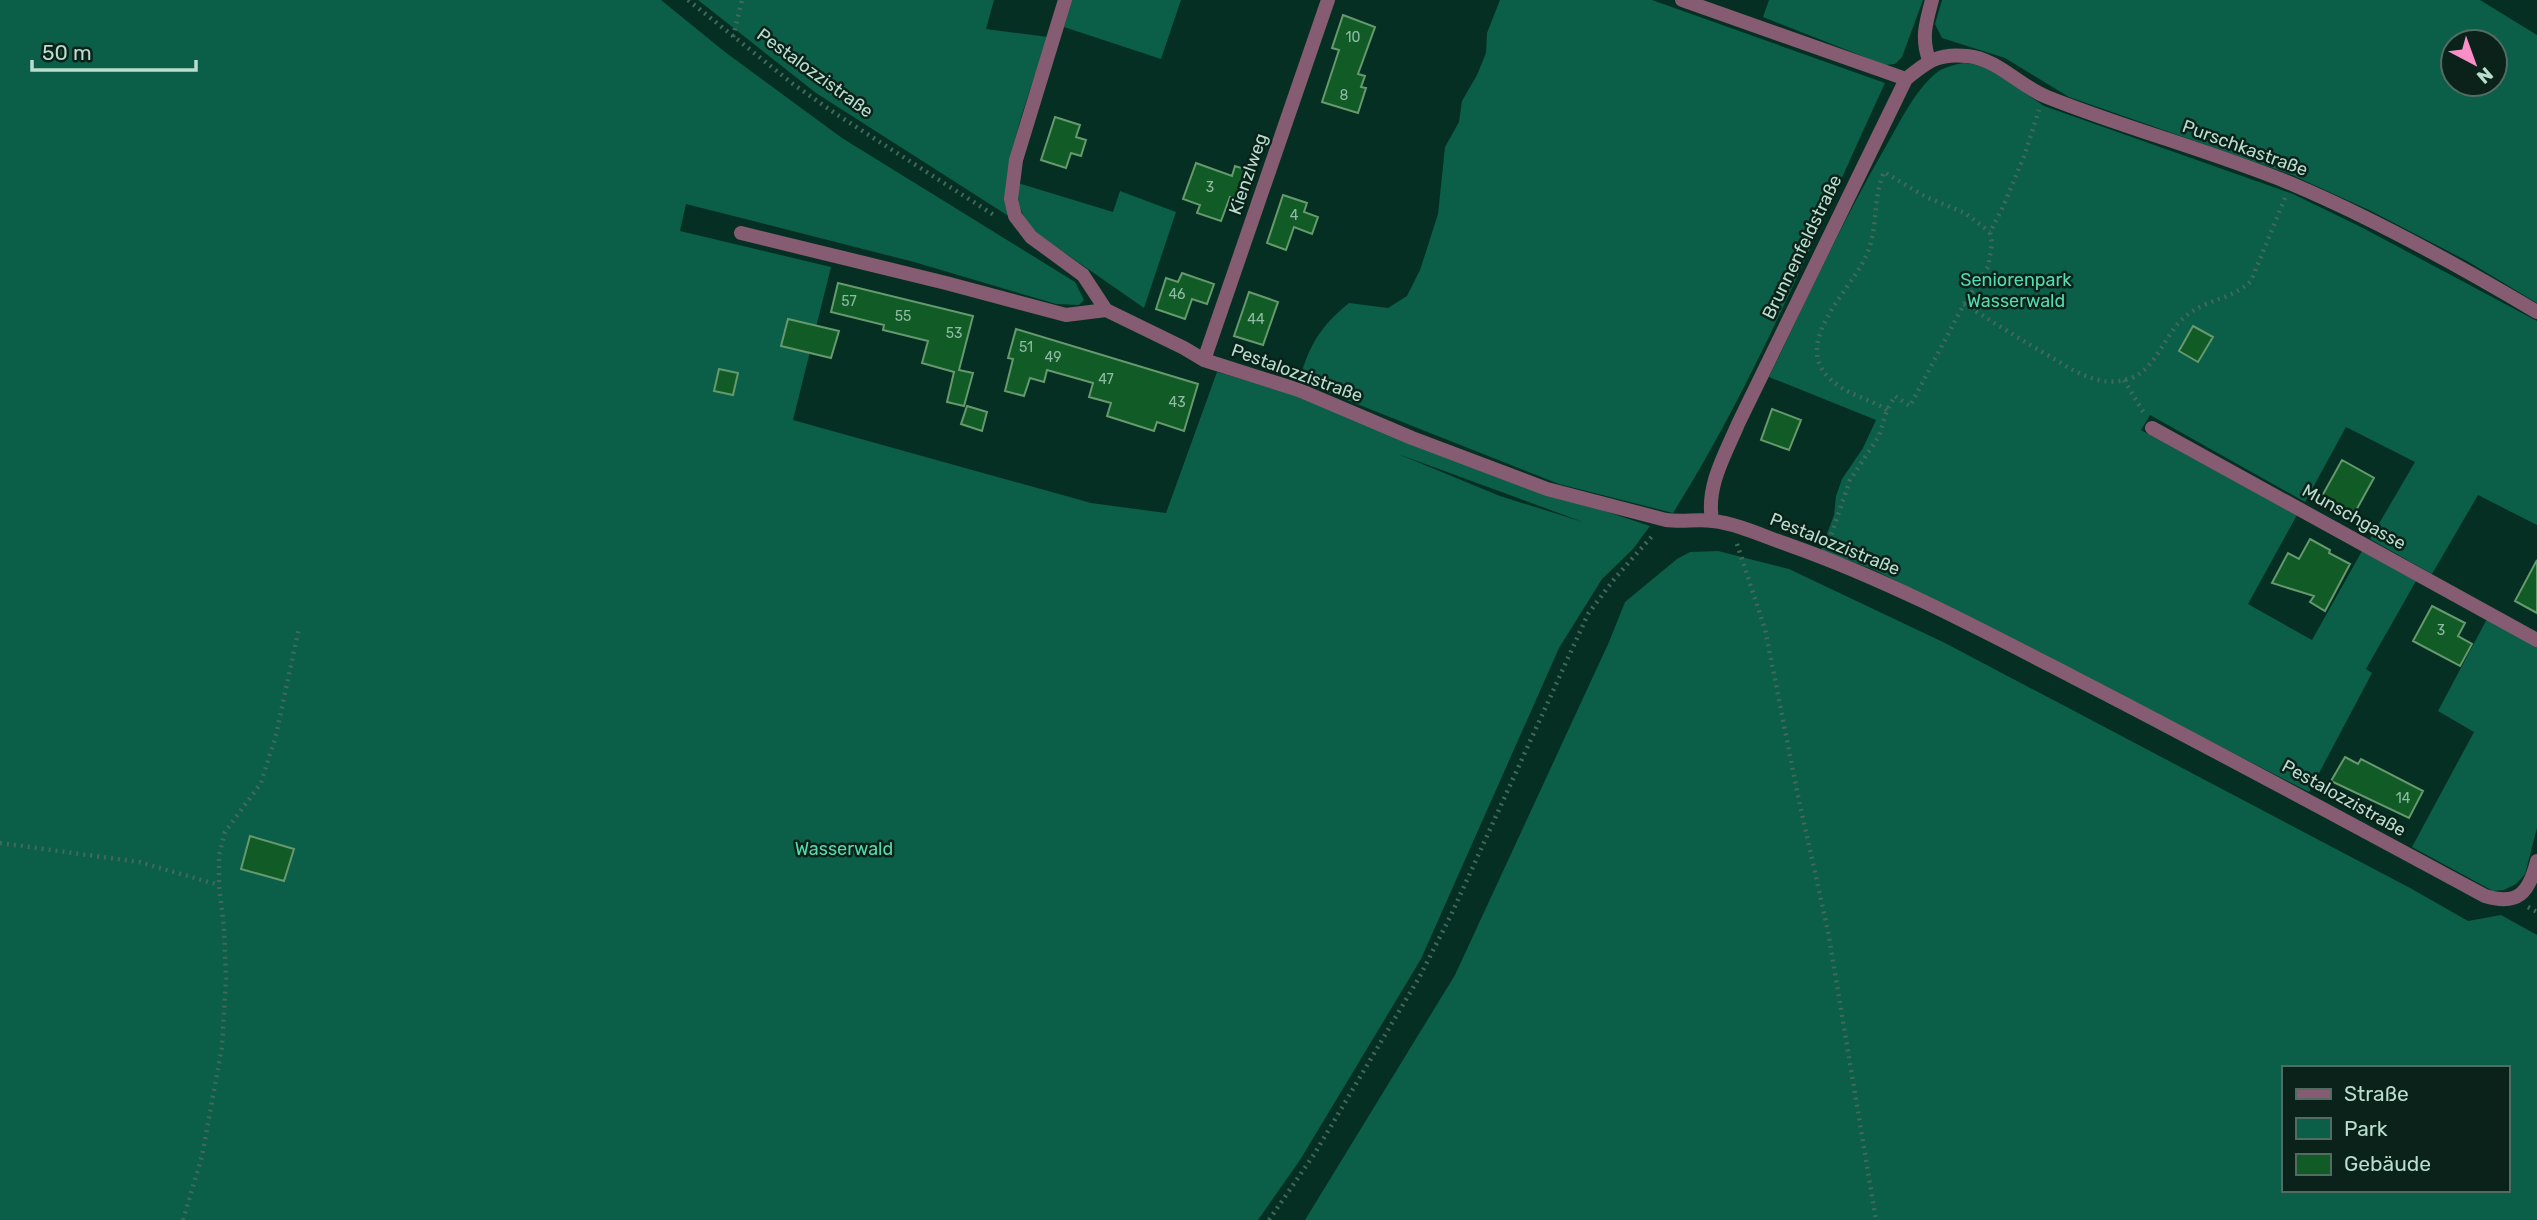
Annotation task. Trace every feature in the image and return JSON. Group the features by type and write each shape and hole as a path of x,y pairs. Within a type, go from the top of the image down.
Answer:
{"street":[{"name":"Pestalozzistraße","path":"1065,0 1016,160 1011,199 1015,216 1031,237 1083,275 1107,310 1204,360 1299,390 1412,438 1547,489 1666,520 1712,520 1823,557 1977,628 2244,765 2485,896 2500,900 2515,899 2528,888 2537,861"},
{"name":"Kienzlweg","path":"1204,360 1328,0"},
{"path":"1682,0 1906,79"},
{"path":"1929,60 1924,46 1924,27 1932,0"},
{"name":"Purschkastraße","path":"1929,60 1946,55 1970,56 1989,62 2044,96 2292,184 2400,235 2537,312"},
{"name":"Brunnenfeldstraße","path":"1712,520 1709,505 1715,477 1738,424 1906,79 1929,60"},
{"path":"741,233 1066,315 1107,310"},
{"name":"Munschgasse","path":"2152,428 2537,640"}],"path":[{"name":"Pestalozzistraße","path":"688,0 836,114 1002,219"},
{"path":"733,37 742,0"},
{"path":"1823,557 1850,480 1879,436 1895,396 1910,406 1964,304 1988,267 1992,244 1990,232 2025,154 2044,96"},
{"path":"1887,411 1828,378 1819,364 1817,351 1820,331 1828,313 1855,276 1875,233 1878,184 1884,172 1926,197 1965,213 1990,232"},
{"path":"1964,304 2079,373 2106,382 2124,380 2137,375 2150,364 2184,317 2199,307 2227,298 2251,281 2292,184"},
{"path":"2124,380 2152,428"},
{"path":"1269,1220 1315,1153 1420,976 1451,915 1588,614 1615,578 1666,520"},
{"path":"1733,526 1735,541 1765,629 1828,932 1876,1220"},
{"path":"183,1220 202,1156 222,1047 226,979 219,855 225,832 261,783 276,734 299,628"},
{"path":"0,843 139,862 219,885"}],"green space":[{"name":"Wasserwald","path":"0,0 661,0 725,52 842,138 1075,282 1084,300 1079,305 1056,304 914,262 686,204 680,231 831,267 793,420 1091,503 1166,513 1217,372 1294,394 1532,487 1650,526 1633,549 1602,579 1559,648 1421,959 1300,1160 1258,1220 0,1220","holes":["1398,454 1583,522 1500,496"]},
{"path":"698,0 994,0 986,29 1048,37 1012,154 1007,179 1010,217 816,93"},
{"path":"1072,0 1181,0 1161,59 1064,27"},
{"path":"1500,0 1652,0 1885,83 1760,356 1704,462 1673,513 1559,484 1299,381 1317,338 1349,303 1388,308 1407,296 1420,270 1438,214 1445,147 1459,122 1462,101 1486,53 1487,33"},
{"path":"1769,0 1923,0 1902,57 1895,64 1885,65 1763,17"},
{"path":"1942,0 2480,0 2537,35 2537,303 2467,261 2371,211 2292,175 2069,97 2005,58 1942,38 1935,24"},
{"name":"Seniorenpark Wasserwald","path":"1964,63 1980,65 1996,73 2044,106 2293,194 2361,227 2537,321 2537,525 2478,495 2432,574 2370,539 2415,462 2346,427 2305,502 2150,415 2141,430 2297,515 2248,604 2312,640 2362,551 2416,581 2366,669 2372,673 2309,792 1955,610 1872,569 1821,550 1834,515 1836,496 1842,479 1863,448 1876,420 1769,377 1840,231 1908,108 1920,89 1935,74"},
{"path":"1018,183 1113,212 1120,191 1176,212 1144,308 1032,230 1020,208"},
{"path":"1718,551 1789,569 1945,643 2468,921 2501,915 2537,935 2537,1220 1305,1220 1455,975 1625,602 1677,559 1690,552"},
{"path":"2487,619 2537,646 2537,828 2525,874 2516,884 2504,890 2493,891 2412,847 2474,732 2438,711"}],"building":[{"path":"1343,15 1375,27 1358,74 1365,76 1361,87 1366,88 1358,113 1322,102 1339,50 1332,48"},
{"path":"1055,117 1080,125 1076,137 1086,140 1081,156 1071,153 1066,168 1041,160"},
{"path":"1196,163 1232,176 1235,166 1254,172 1244,202 1230,197 1221,221 1197,213 1200,205 1183,199"},
{"path":"1283,195 1307,203 1304,212 1318,217 1312,234 1294,227 1286,250 1267,243"},
{"path":"1182,273 1214,284 1207,304 1192,299 1185,319 1156,309 1166,278 1178,282"},
{"path":"838,283 973,316 959,370 973,373 964,406 947,402 954,372 922,363 928,341 883,330 884,325 831,312"},
{"path":"1249,292 1278,302 1263,345 1234,336"},
{"path":"788,319 839,331 831,358 781,346"},
{"path":"2193,326 2213,337 2198,362 2179,351"},
{"path":"1016,329 1198,384 1184,431 1157,422 1154,431 1107,416 1111,403 1089,397 1093,383 1047,370 1044,382 1030,378 1024,396 1005,391 1013,359 1008,358"},
{"path":"719,369 738,373 733,395 714,391"},
{"path":"967,406 987,412 982,431 961,424"},
{"path":"1772,409 1801,420 1789,450 1761,440"},
{"path":"2342,460 2374,478 2354,514 2322,496"},
{"path":"2310,539 2350,564 2325,611 2310,602 2314,596 2272,583 2288,553 2299,559"},
{"path":"2537,560 2537,613 2515,601"},
{"path":"2432,606 2465,623 2458,636 2472,644 2460,666 2413,641"},
{"path":"2345,757 2358,764 2361,759 2423,791 2409,818 2331,781"},
{"path":"250,836 294,849 284,881 241,869"}]}
